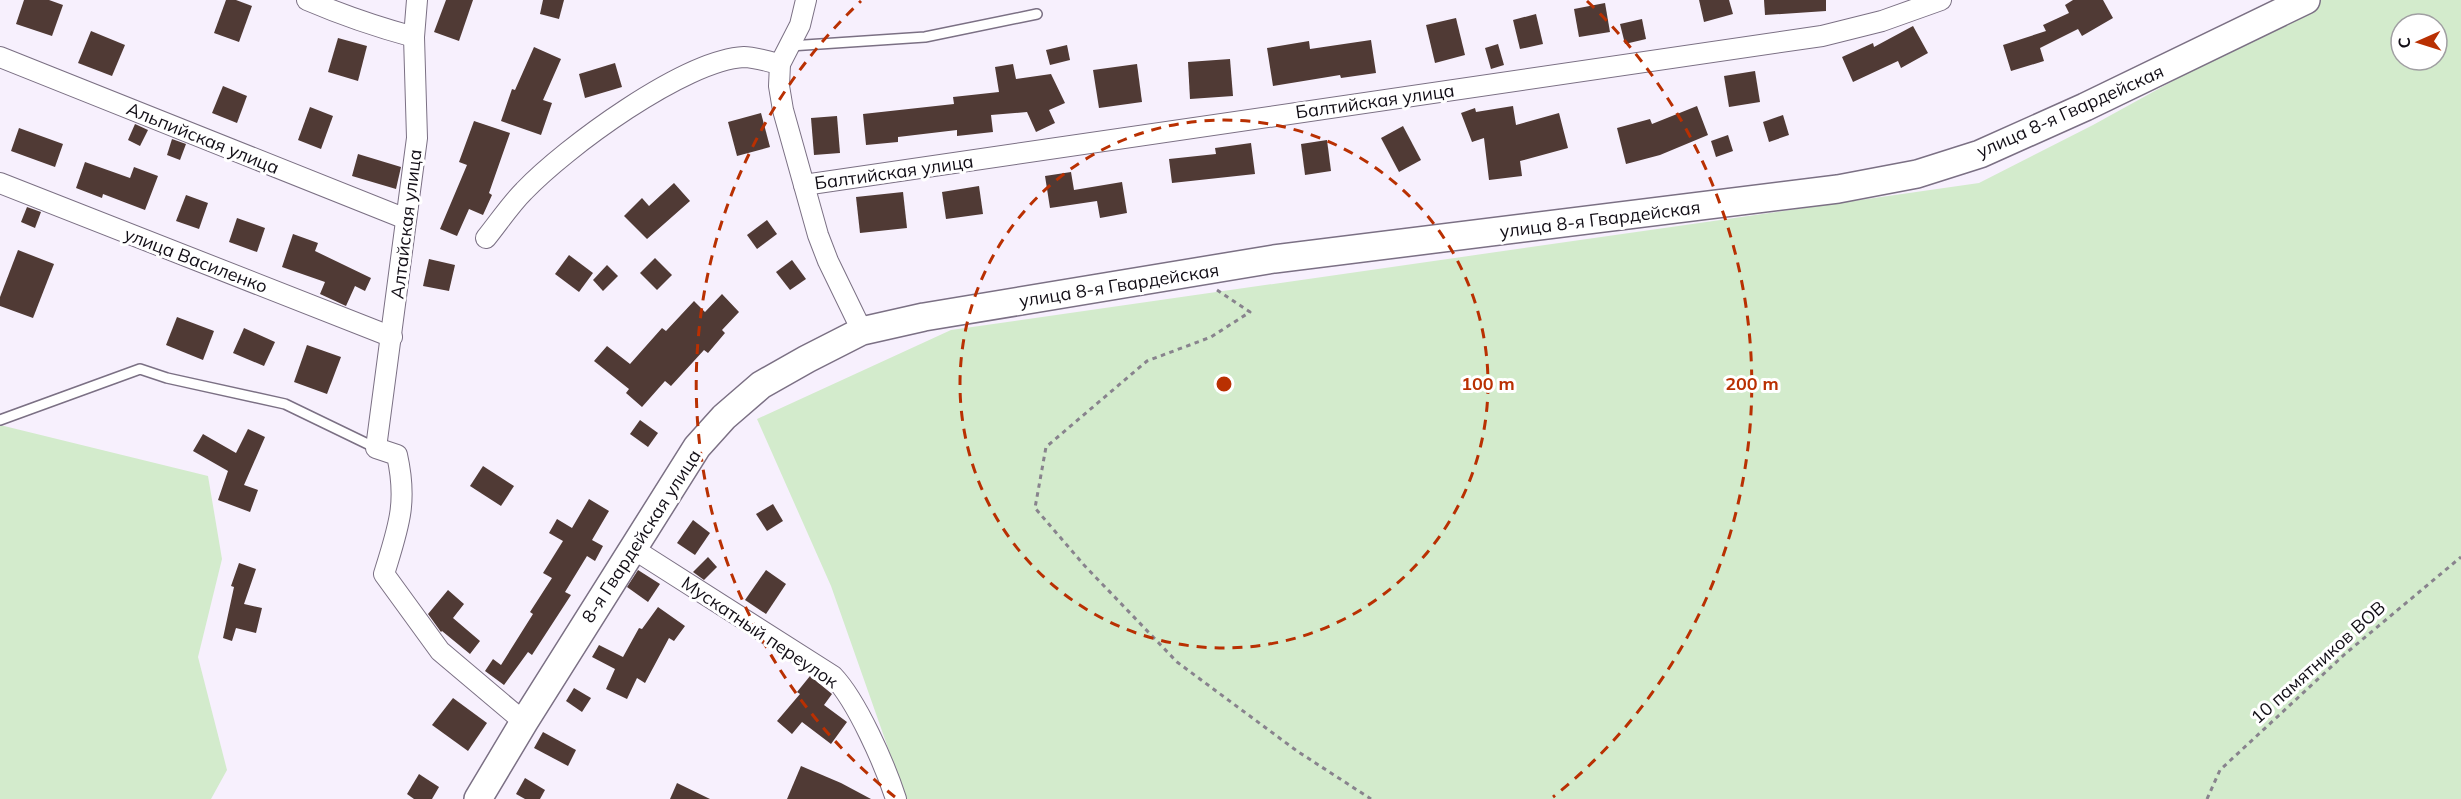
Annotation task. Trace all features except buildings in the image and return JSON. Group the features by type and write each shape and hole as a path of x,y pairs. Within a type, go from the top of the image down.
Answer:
{"street":[{"path":"307,0 354,20 373,23 414,36"},
{"name":"Алтайская улица","path":"376,448 392,338 418,120 414,36 417,0"},
{"path":"806,0 800,25 780,64 779,86 783,110 828,261 862,331"},
{"name":"Балтийская улица","path":"804,185 1822,36 1882,21 1941,0"},
{"name":"улица 8-я Гвардейская","path":"862,331 924,317 1274,259 1838,189 1917,174 1980,154 2085,107 2306,0"},
{"name":"Альпийская улица","path":"0,57 406,219"},
{"path":"486,238 523,192 556,161 607,122 681,78 723,61 746,57 780,64"},
{"name":"улица Василенко","path":"0,183 392,338"},
{"name":"8-я Гвардейская улица","path":"478,799 632,548 698,447 724,417 761,385 862,331"},
{"path":"376,448 397,455 403,496 401,518 384,574 440,651 524,722"},
{"name":"Мускатный переулок","path":"632,548 833,676 844,688 882,762 896,799"}],"lane":[{"path":"790,46 925,37 1037,14"},
{"path":"0,420 140,369 167,378 285,404 376,448"}],"path":[{"path":"1190,273 1250,312 1211,337 1147,361 1046,447 1035,508 1084,565 1177,662 1297,751 1371,799"},
{"name":"10 памятников ВОВ","path":"2206,799 2220,770 2345,654 2461,557"}],"green space":[{"path":"2320,0 2461,0 2461,799 906,799 831,586 757,419 951,330 1979,183 2093,125"},
{"path":"0,425 208,476 222,559 198,657 227,770 211,799 0,799"}]}
